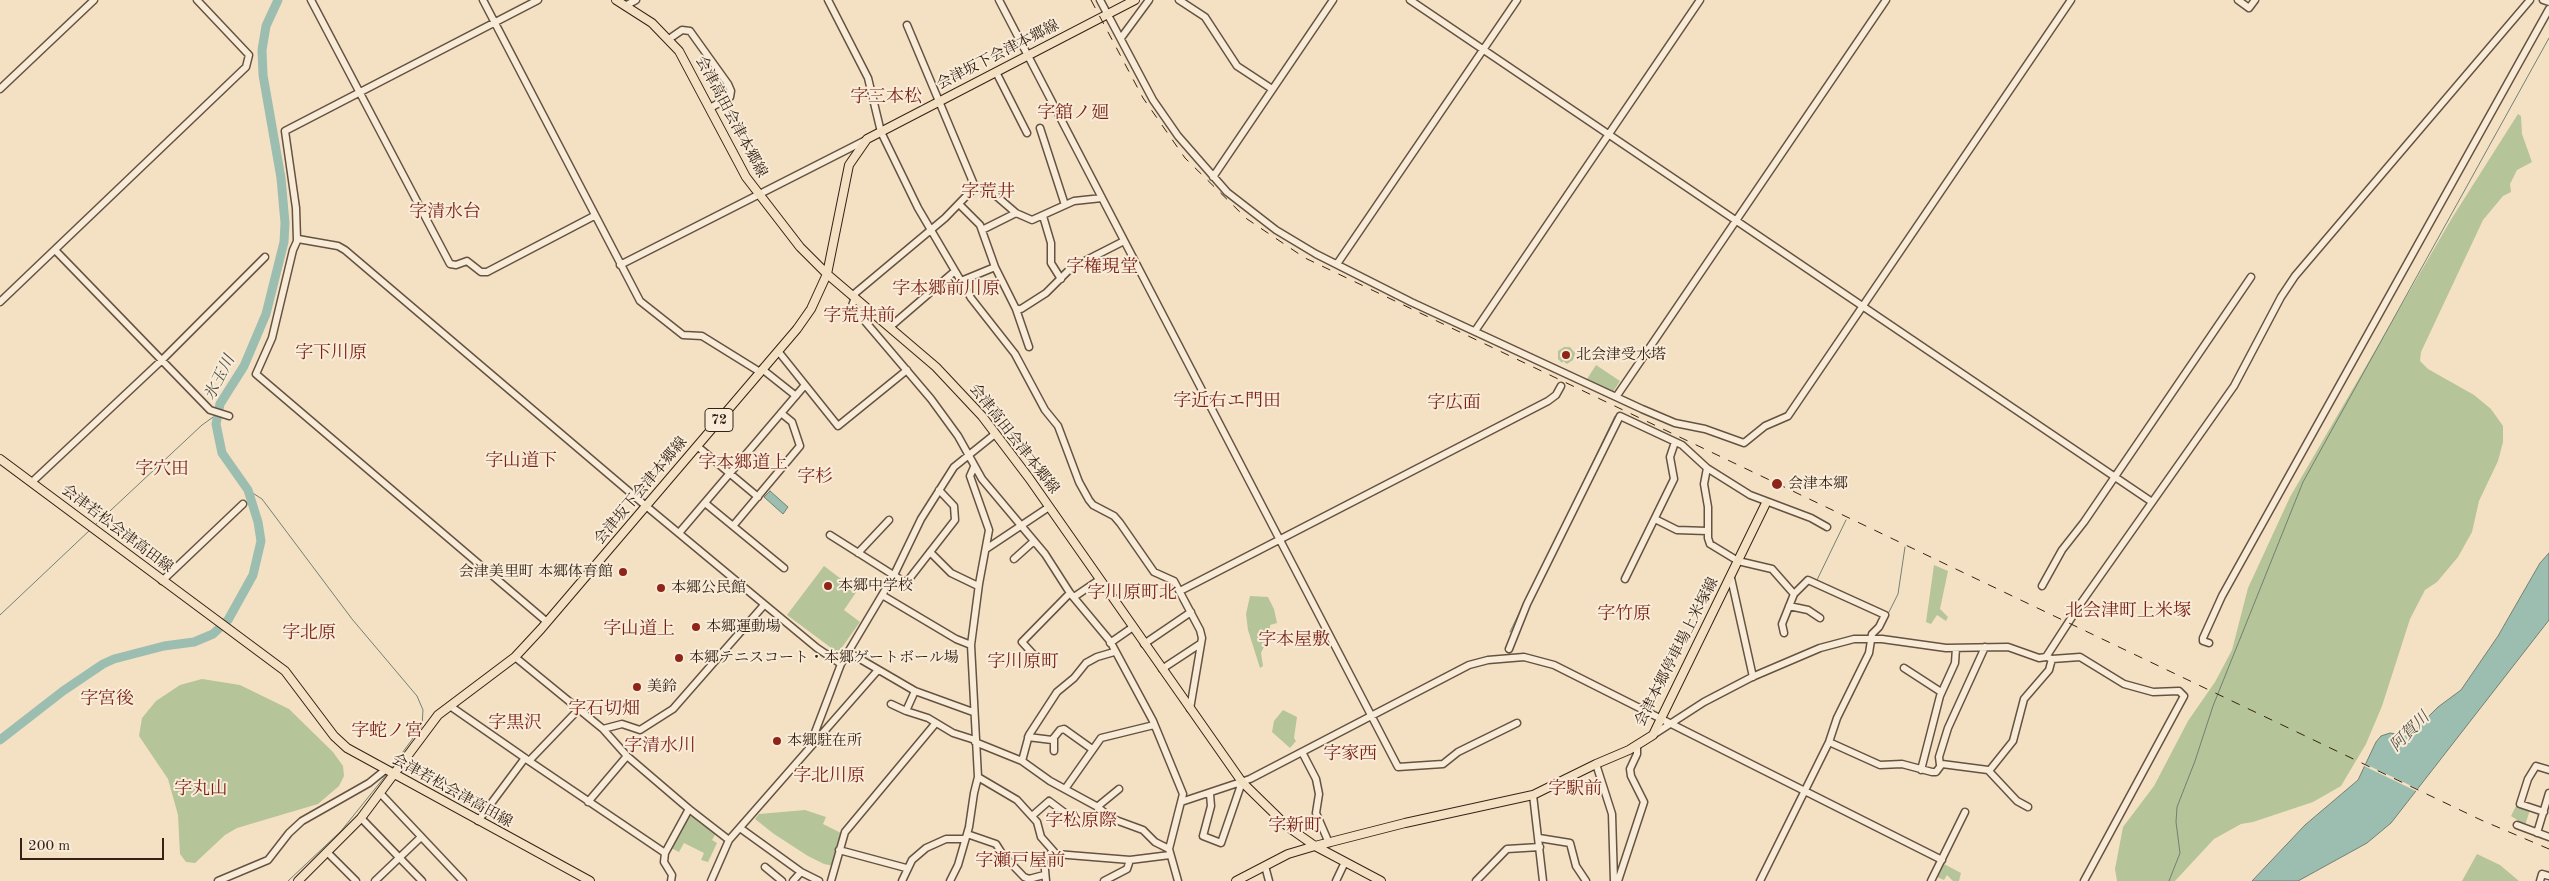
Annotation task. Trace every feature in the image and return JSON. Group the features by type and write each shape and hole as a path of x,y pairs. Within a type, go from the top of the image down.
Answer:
{"main road":[{"name":"会津高田会津本郷線","path":"616,0 645,18 669,39 689,68 743,171 759,195 800,247 827,274 955,386 995,434 1049,507 1242,782 1288,827 1315,846"},
{"name":"会津坂下会津本郷線","path":"298,881 361,818 381,794 429,726 450,706 515,657 547,622 778,352 811,309 827,274 844,179 852,159 867,139 1135,0"},
{"name":"会津若松会津高田線","path":"0,459 162,581 229,627 286,671 334,736 347,748 590,881"},
{"name":"会津本郷停車場上米塚線","path":"1315,846 1533,796 1636,746 1653,735 1766,502"},
{"path":"1236,881 1288,854 1315,846 1382,881"}],"street":[{"path":"0,89 94,0"},
{"path":"0,302 246,67 249,55 197,0"},
{"path":"311,0 450,264 456,265 467,261 482,272 487,272 594,216"},
{"path":"483,0 640,301 680,333 687,336 702,336 761,370 796,396"},
{"path":"538,0 285,131 296,208 297,240 272,338 256,374 547,622"},
{"path":"625,6 636,0"},
{"path":"828,0 868,78 881,132 931,229 961,281 985,318 1015,354 1045,410 1056,422 1089,500 1096,508 1114,516 1129,533 1154,572 1171,579 1191,612 1200,630 1200,644 1190,709"},
{"path":"999,0 1398,767 1443,764 1458,752 1517,723"},
{"path":"1100,0 1161,112 1192,154 1246,208 1276,230 1337,264 1616,397 1675,423 1705,429 1744,443 1765,426 1788,416 2071,0"},
{"path":"1122,38 1149,0"},
{"path":"1179,0 1205,18 1237,66 1272,90"},
{"path":"1213,177 1333,0"},
{"path":"1410,0 2152,502"},
{"path":"1337,264 1517,0"},
{"path":"1475,331 1700,0"},
{"path":"1616,397 1886,0"},
{"path":"2238,0 2249,8 2255,0"},
{"path":"1989,771 2013,741 2024,699 2049,670 2049,658 2152,502 2234,386 2281,297 2296,276 2530,0"},
{"path":"2543,0 2549,2"},
{"path":"2209,643 2203,641 2203,638 2222,596 2549,9"},
{"path":"907,26 974,188"},
{"path":"669,39 682,30 690,31 728,84 732,91 730,97 710,108"},
{"path":"996,72 1027,132"},
{"path":"1040,128 1065,205"},
{"path":"620,265 867,139"},
{"path":"1102,198 1065,205 1032,220 1016,213 987,188 974,188 931,229 854,296 852,306 945,418 974,467 1034,541 1072,595 1110,643 1154,724 1179,780 1183,794 1170,852 1178,881"},
{"path":"958,204 982,230 995,267 1016,309 1029,346"},
{"path":"982,230 1016,213"},
{"path":"1043,216 1051,243 1051,263 1060,279"},
{"path":"297,240 301,239 338,246 345,250 764,605 820,650 841,664"},
{"path":"1016,309 1021,309 1046,293 1080,262 1124,241"},
{"path":"55,250 210,410 229,416"},
{"path":"32,482 162,360 265,257"},
{"path":"961,281 995,267"},
{"path":"890,328 955,271"},
{"path":"2042,586 2062,550 2115,477 2251,276"},
{"path":"778,352 838,426 907,370"},
{"path":"679,533 805,385"},
{"path":"1180,591 1550,400 1561,386"},
{"path":"733,526 800,446 792,422 781,413"},
{"path":"1508,649 1527,604 1620,416 1675,442 1694,454 1707,468 1766,502 1811,518 1827,527"},
{"path":"810,748 841,664 894,575 921,519 938,490 954,468 995,434"},
{"path":"1625,579 1674,479 1670,457 1675,442"},
{"path":"697,446 758,497"},
{"path":"950,881 958,865 966,836 978,777 973,712 971,645 988,523 970,476 974,467"},
{"path":"1707,468 1704,484 1708,507 1707,531 1708,538 1713,547 1738,561 1772,569 1794,594"},
{"path":"830,535 906,583 956,520 954,506 938,490"},
{"path":"705,503 784,568"},
{"path":"162,581 243,504"},
{"path":"986,548 1022,527 1049,507"},
{"path":"1655,519 1677,530 1707,531"},
{"path":"858,553 889,520"},
{"path":"1014,559 1034,541"},
{"path":"930,552 951,573 978,586"},
{"path":"1730,578 1753,677"},
{"path":"1033,654 1022,642 1072,595 1099,580"},
{"path":"1760,881 1829,742 1837,718 1869,653 1870,638 1885,615 1810,580 1794,594 1782,624 1784,633"},
{"path":"882,595 971,645"},
{"path":"603,729 622,724 640,730 672,709 764,605"},
{"path":"1790,606 1808,610 1820,618"},
{"path":"1144,644 1191,612"},
{"path":"1110,643 1133,627"},
{"path":"1653,735 1704,702 1753,677 1820,648 1854,639 1870,638 1956,648 2008,647 2039,658 2080,657 2124,684 2153,692 2180,691 2184,696 2084,881"},
{"path":"1162,669 1200,644"},
{"path":"1829,742 1880,765 1902,764 1936,772 1940,765 1940,757 1948,728 1985,647"},
{"path":"1921,770 1941,692 1954,668 1956,648"},
{"path":"848,652 915,691 973,712"},
{"path":"1022,761 1028,737 1057,692 1074,678 1080,669 1097,657 1114,652"},
{"path":"515,657 603,729 627,756 689,810 728,840"},
{"path":"1181,802 1242,782 1469,665 1488,660 1524,657 1554,664 1804,792 1942,860"},
{"path":"1904,668 1941,692"},
{"path":"711,881 728,840 878,670"},
{"path":"906,711 915,691"},
{"path":"891,704 928,718 953,734 1022,761 1097,807 1113,819 1143,830 1155,842 1170,852"},
{"path":"450,706 665,853"},
{"path":"478,821 527,759 579,709"},
{"path":"831,881 841,839 849,826 935,724"},
{"path":"1065,788 1092,749 1106,735 1154,724"},
{"path":"1054,751 1054,738 1060,730 1064,729 1092,749"},
{"path":"1028,737 1054,738"},
{"path":"1618,881 1644,802 1631,776 1630,769 1637,754 1636,746"},
{"path":"1302,752 1316,780 1319,794 1316,813 1329,842"},
{"path":"588,802 627,756"},
{"path":"1596,764 1612,814 1614,881"},
{"path":"1940,765 1989,771 2017,801 2028,807"},
{"path":"2544,812 2520,804 2528,779 2536,766 2549,770"},
{"path":"218,881 268,860 288,833 302,821 369,783 385,770"},
{"path":"978,777 1017,800 1040,826 1040,837 1053,851 1060,854 1130,860 1170,852"},
{"path":"1210,794 1211,806 1203,836 1221,843 1242,782"},
{"path":"1097,807 1119,790"},
{"path":"2537,833 2549,793"},
{"path":"381,794 463,881"},
{"path":"1533,796 1543,881"},
{"path":"1032,816 1049,801 1065,813"},
{"path":"671,881 672,875 664,862 665,853 689,810"},
{"path":"1931,881 1965,812"},
{"path":"361,818 422,881"},
{"path":"2517,825 2549,837"},
{"path":"740,828 801,872 819,881"},
{"path":"902,881 906,868 917,854 936,842 952,838 966,836 996,844 1003,855 1029,879 1045,878 1044,859 1053,851"},
{"path":"378,880 421,837"},
{"path":"1539,838 1570,843 1576,866 1586,881"},
{"path":"1476,881 1507,849 1540,847"},
{"path":"839,850 906,868"},
{"path":"328,852 356,881"},
{"path":"1104,881 1127,869 1130,860"},
{"path":"1336,881 1345,862"},
{"path":"1265,866 1269,881"},
{"path":"765,867 782,881"},
{"path":"793,881 801,872"},
{"path":"2540,881 2542,874 2549,876"}],"shaded area":[{"path":"2518,114 2521,116 2522,134 2532,162 2517,170 2510,184 2511,192 2503,196 2483,220 2421,352 2420,361 2428,369 2474,395 2491,409 2503,426 2503,442 2498,461 2479,501 2472,532 2458,557 2437,582 2425,590 2410,619 2382,706 2366,744 2341,786 2313,802 2253,822 2241,824 2214,839 2175,881 2117,881 2115,869 2123,827 2154,786 2188,721 2215,682 2232,650 2248,588 2290,497 2452,218"},
{"name":"北会津受水塔","path":"1564,347 1570,347 1575,353 1573,360 1567,364 1563,361 1562,363 1558,359 1558,351"},
{"path":"1596,365 1620,381 1613,392 1587,379"},
{"path":"770,491 788,507 783,514 764,497"},
{"path":"2549,553 2549,620 2391,823 2367,843 2298,881 2252,881 2305,825 2358,780 2376,742 2381,736 2390,733 2403,735 2413,732 2438,707 2461,690 2498,636 2540,563"},
{"path":"1934,565 1948,571 1940,609 1948,617 1946,621 1937,615 1931,624 1926,622"},
{"path":"824,566 857,591 844,610 860,622 838,653 787,615"},
{"path":"1250,596 1268,597 1274,609 1277,623 1270,625 1270,634 1261,653 1263,666 1260,668 1248,630 1246,614"},
{"path":"202,679 240,685 289,709 333,752 343,766 344,776 339,786 318,804 237,828 225,835 195,863 186,862 180,854 178,815 168,779 139,736 142,718 156,701 180,685"},
{"path":"1283,710 1297,717 1294,738 1296,741 1290,748 1272,732 1274,721"},
{"path":"2516,806 2530,810 2525,825 2511,816"},
{"path":"805,810 826,817 823,824 841,833 834,866 824,864 808,856 755,819 759,814"},
{"path":"688,814 692,814 716,833 712,840 717,843 708,862 701,860 704,853 684,843 679,852 671,848"},
{"path":"2477,854 2500,865 2519,881 2462,881"},
{"path":"1944,864 1961,873 1959,881 1953,881 1947,875 1944,880 1937,877"}],"pier":[{"path":"2363,763 2420,790 2418,792 2362,765"}],"waterway":[{"name":"氷玉川","path":"0,740 63,691 103,664 114,659 164,646 194,642 213,634 228,620 253,575 261,541 258,522 248,490 222,453 216,424 220,404 244,366 266,314 284,242 285,223 281,178 263,75 262,50 266,26 278,0"},
{"path":"2169,881 2180,853 2176,822 2177,807 2195,761 2213,706 2303,482 2549,38"},
{"path":"95,525 202,425 216,415"},
{"path":"1553,545 1615,416"},
{"path":"248,490 262,499 352,619 417,696 423,710 422,726 391,768"},
{"path":"1817,580 1846,520"},
{"path":"0,615 90,530"},
{"path":"1888,614 1898,594 1905,547"},
{"path":"1510,632 1523,605"},
{"path":"288,881 341,831 387,774"}],"railway":[{"path":"1091,0 1143,98 1185,158 1247,219 1305,258 2481,820 2549,849"}],"place":[{"name":"北会津受水塔","path":"1566,355"},
{"name":"会津本郷","path":"1777,484"},
{"name":"会津美里町 本郷体育館","path":"623,572"},
{"name":"本郷中学校","path":"828,586"},
{"name":"本郷公民館","path":"661,588"},
{"name":"本郷運動場","path":"696,627"},
{"name":"本郷テニスコート・本郷ゲートボール場","path":"679,658"},
{"name":"美鈴","path":"637,687"},
{"name":"本郷駐在所","path":"777,741"}],"district":[{"name":"字三本松","path":"886,97"},
{"name":"字舘ノ廻","path":"1073,113"},
{"name":"字荒井","path":"988,192"},
{"name":"字清水台","path":"445,212"},
{"name":"字権現堂","path":"1102,267"},
{"name":"字本郷前川原","path":"946,289"},
{"name":"字荒井前","path":"859,316"},
{"name":"字下川原","path":"331,353"},
{"name":"字近右エ門田","path":"1227,401"},
{"name":"字広面","path":"1454,403"},
{"name":"字山道下","path":"521,461"},
{"name":"字本郷道上","path":"743,463"},
{"name":"字穴田","path":"162,469"},
{"name":"字杉","path":"815,477"},
{"name":"字川原町北","path":"1132,593"},
{"name":"北会津町上米塚","path":"2128,611"},
{"name":"字竹原","path":"1624,614"},
{"name":"字山道上","path":"639,629"},
{"name":"字北原","path":"309,633"},
{"name":"字本屋敷","path":"1294,640"},
{"name":"字川原町","path":"1023,662"},
{"name":"字宮後","path":"107,699"},
{"name":"字石切畑","path":"604,709"},
{"name":"字黒沢","path":"515,723"},
{"name":"字蛇ノ宮","path":"387,731"},
{"name":"字清水川","path":"660,746"},
{"name":"字家西","path":"1350,754"},
{"name":"字北川原","path":"829,776"},
{"name":"字丸山","path":"201,789"},
{"name":"字駅前","path":"1575,789"},
{"name":"字松原際","path":"1081,821"},
{"name":"字新町","path":"1295,826"},
{"name":"字瀬戸屋前","path":"1020,861"}],"water label":[{"name":"阿賀川","path":"2410,732"}]}
